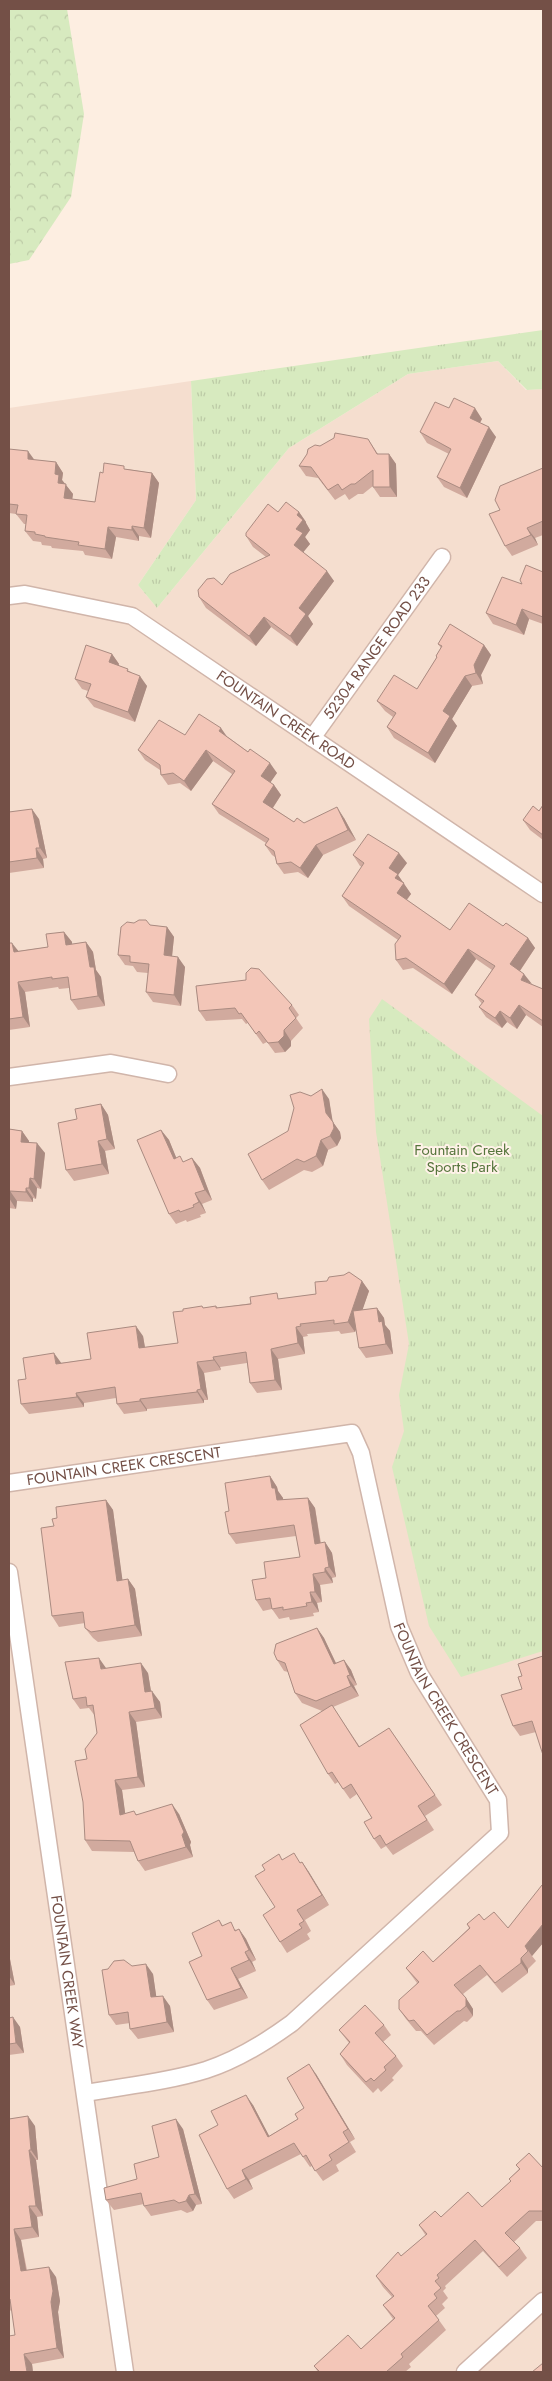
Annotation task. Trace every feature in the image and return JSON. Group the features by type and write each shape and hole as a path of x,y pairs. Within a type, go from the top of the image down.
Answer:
{"street":[{"name":"52304 RANGE ROAD 233","path":"312,738 442,557"},
{"name":"FOUNTAIN CREEK ROAD","path":"9,596 25,594 132,616 543,894"},
{"path":"9,1078 111,1063 168,1074"},
{"name":"FOUNTAIN CREEK CRESCENT","path":"9,1483 352,1433 361,1454 398,1626 419,1672 498,1800 500,1833 292,2023 261,2045 207,2070 179,2077 86,2093"},
{"name":"FOUNTAIN CREEK WAY","path":"9,1572 125,2372"},
{"path":"465,2372 543,2301"}],"shaded area":[{"path":"498,361 526,390 543,389 543,2372 9,2372 9,408 191,381 196,500 138,585 157,608 289,448 408,374"}],"green space":[{"path":"9,9 67,9 84,114 71,197 29,260 9,264"},
{"path":"543,330 543,389 527,390 498,361 408,374 289,448 157,608 138,585 196,500 191,381"},
{"name":"Fountain Creek Sports Park","path":"382,999 543,1116 543,1651 461,1677 429,1626 392,1467 404,1431 399,1395 409,1344 376,1132 369,1019"}],"building":[{"path":"454,398 475,408 470,418 489,427 460,488 437,477 451,449 420,432 435,402 449,408"},
{"path":"335,433 368,439 377,454 389,454 390,487 373,487 373,470 355,484 351,484 342,490 338,484 328,490 311,467 299,466 308,449 315,445 320,446 334,438"},
{"path":"9,449 28,451 28,459 56,462 55,474 59,475 58,483 66,484 64,498 95,502 100,472 103,473 104,463 124,466 124,469 152,473 144,528 132,526 132,530 108,527 105,549 78,545 79,542 45,537 35,534 35,532 25,531 27,515 16,514 18,505 9,504"},
{"path":"543,468 543,521 527,528 531,535 505,546 489,514 500,510 495,500 500,486"},
{"path":"286,502 299,512 297,515 303,520 296,529 303,533 294,545 327,571 299,608 306,614 290,636 264,617 249,636 199,597 198,590 207,579 214,578 222,585 230,574 270,555 246,536 246,533 268,504 278,512"},
{"path":"526,565 543,572 543,617 522,609 516,625 486,613 502,577 522,584 520,580"},
{"path":"450,624 484,645 474,665 476,673 465,676 443,711 450,716 428,753 387,727 396,713 377,701 394,675 417,689 437,657 442,646 438,644"},
{"path":"86,645 112,654 109,662 140,676 128,712 86,697 91,684 75,679"},
{"path":"199,714 221,728 219,731 248,752 250,749 270,763 261,776 274,785 263,802 294,822 297,818 304,823 337,807 348,830 316,845 300,868 291,862 277,864 274,851 265,845 269,839 212,804 235,771 206,750 184,781 173,773 161,775 160,765 138,750 159,720 185,735"},
{"path":"543,805 543,835 523,820 533,806 539,811"},
{"path":"32,809 40,848 36,848 37,858 9,862 9,812"},
{"path":"368,834 399,853 389,868 398,874 395,878 404,883 397,893 450,930 469,903 503,926 506,923 528,938 510,964 524,974 521,980 543,989 543,1021 519,1005 510,1018 500,1011 495,1018 479,1007 484,1001 475,995 495,966 468,949 444,984 406,958 396,960 395,944 401,936 342,896 364,863 353,855"},
{"path":"139,920 146,920 150,925 167,927 164,955 178,957 174,995 146,992 149,964 130,962 130,956 118,955 121,927 127,922 134,923"},
{"path":"64,932 66,945 86,942 90,967 94,967 98,996 71,1000 68,977 52,979 52,977 18,982 23,1017 9,1019 9,943 12,943 14,952 48,947 46,934"},
{"path":"251,968 259,969 292,1005 289,1008 296,1018 284,1030 284,1036 278,1042 268,1043 259,1031 256,1034 241,1013 239,1014 235,1008 199,1011 196,986 246,980 246,973"},
{"path":"322,1089 326,1113 333,1122 334,1128 330,1136 321,1140 316,1156 304,1162 297,1159 262,1180 248,1154 288,1131 294,1108 290,1095 300,1092 311,1096"},
{"path":"101,1104 107,1139 98,1141 102,1164 66,1170 58,1123 77,1119 75,1109"},
{"path":"9,1129 22,1131 21,1142 37,1143 34,1179 30,1178 29,1188 26,1188 26,1192 10,1191 9,1198"},
{"path":"161,1130 174,1159 180,1156 183,1162 192,1158 205,1190 195,1193 199,1202 193,1205 194,1207 169,1214 137,1140"},
{"path":"349,1272 362,1281 348,1322 334,1324 334,1320 300,1324 301,1326 296,1327 298,1343 271,1349 275,1380 250,1383 246,1352 213,1357 214,1360 197,1362 201,1389 197,1390 197,1392 140,1399 140,1401 117,1404 115,1387 76,1393 77,1397 21,1404 18,1380 26,1379 23,1358 54,1353 56,1364 91,1359 87,1333 136,1326 139,1348 178,1343 173,1312 202,1306 203,1308 216,1306 216,1308 251,1304 250,1297 277,1293 278,1299 316,1294 315,1282 327,1281 329,1277 344,1275"},
{"path":"377,1308 379,1322 382,1321 386,1344 359,1348 353,1311"},
{"path":"270,1476 277,1500 308,1498 315,1544 325,1542 329,1567 325,1568 325,1572 313,1574 315,1592 310,1592 312,1602 306,1603 307,1606 283,1610 283,1607 272,1609 270,1598 256,1600 252,1580 266,1578 264,1562 300,1557 294,1525 229,1534 225,1512 229,1511 225,1483"},
{"path":"106,1500 117,1581 128,1579 135,1625 91,1632 85,1628 83,1612 52,1616 41,1528 54,1526 52,1519 57,1518 56,1507"},
{"path":"317,1628 334,1664 344,1660 350,1675 347,1676 351,1686 316,1701 295,1693 285,1663 277,1660 274,1653 276,1644"},
{"path":"543,1656 543,1755 532,1721 513,1726 501,1695 522,1689 518,1677 522,1676 518,1664"},
{"path":"99,1658 101,1669 141,1663 145,1692 152,1691 155,1708 129,1712 138,1777 115,1780 120,1815 134,1811 136,1815 172,1804 184,1832 182,1835 186,1847 138,1861 130,1841 85,1840 83,1802 75,1761 87,1759 85,1749 97,1733 93,1705 87,1706 86,1697 73,1699 65,1662"},
{"path":"332,1705 359,1747 389,1728 435,1795 418,1806 427,1820 386,1845 380,1835 374,1839 364,1822 372,1818 351,1784 343,1789 332,1772 328,1774 300,1725"},
{"path":"294,1853 300,1863 302,1862 322,1895 297,1910 304,1921 299,1924 302,1928 280,1942 263,1915 275,1907 255,1876 265,1870 262,1865 279,1854 282,1860"},
{"path":"542,1885 543,1924 525,1946 528,1951 521,1958 521,1963 495,1983 480,1965 454,1985 466,1998 466,2006 427,2035 414,2020 409,2021 399,2009 399,2000 419,1982 406,1968 423,1951 433,1962 470,1928 467,1924 479,1914 484,1920 494,1912 508,1928"},
{"path":"219,1920 222,1926 231,1922 235,1931 239,1929 249,1950 245,1952 249,1960 231,1968 241,1988 207,2000 189,1962 202,1956 192,1933"},
{"path":"124,1960 132,1966 146,1964 151,1997 163,1996 167,2022 130,2029 128,2012 109,2015 102,1970 108,1969 114,1961"},
{"path":"365,2005 384,2025 375,2033 396,2056 384,2067 386,2070 374,2081 371,2078 366,2082 340,2054 350,2042 339,2030"},
{"path":"13,2017 16,2043 9,2044 9,2018"},
{"path":"309,2064 348,2129 343,2132 349,2142 329,2155 332,2160 315,2171 306,2155 303,2157 294,2143 242,2170 246,2179 227,2189 199,2135 218,2125 211,2111 246,2095 268,2137 298,2119 295,2114 304,2108 287,2078"},
{"path":"28,2116 31,2150 29,2150 36,2206 29,2206 32,2227 14,2229 21,2271 49,2267 53,2291 51,2302 57,2348 24,2354 27,2372 9,2372 9,2336 15,2335 9,2299 9,2119"},
{"path":"176,2119 195,2194 189,2195 186,2201 179,2203 174,2200 144,2206 141,2193 106,2200 104,2188 137,2179 134,2164 159,2157 152,2126"},
{"path":"529,2153 543,2168 543,2211 529,2211 505,2233 520,2248 499,2267 475,2240 437,2275 439,2278 435,2281 441,2288 434,2294 437,2298 428,2306 439,2320 401,2354 403,2357 386,2372 320,2372 314,2366 348,2335 361,2349 395,2318 383,2305 394,2296 376,2276 398,2252 401,2256 427,2234 419,2225 435,2211 441,2217 468,2192 482,2207 511,2181 509,2179 520,2169 516,2165"},
{"path":"543,2363 543,2372 532,2372"}]}
